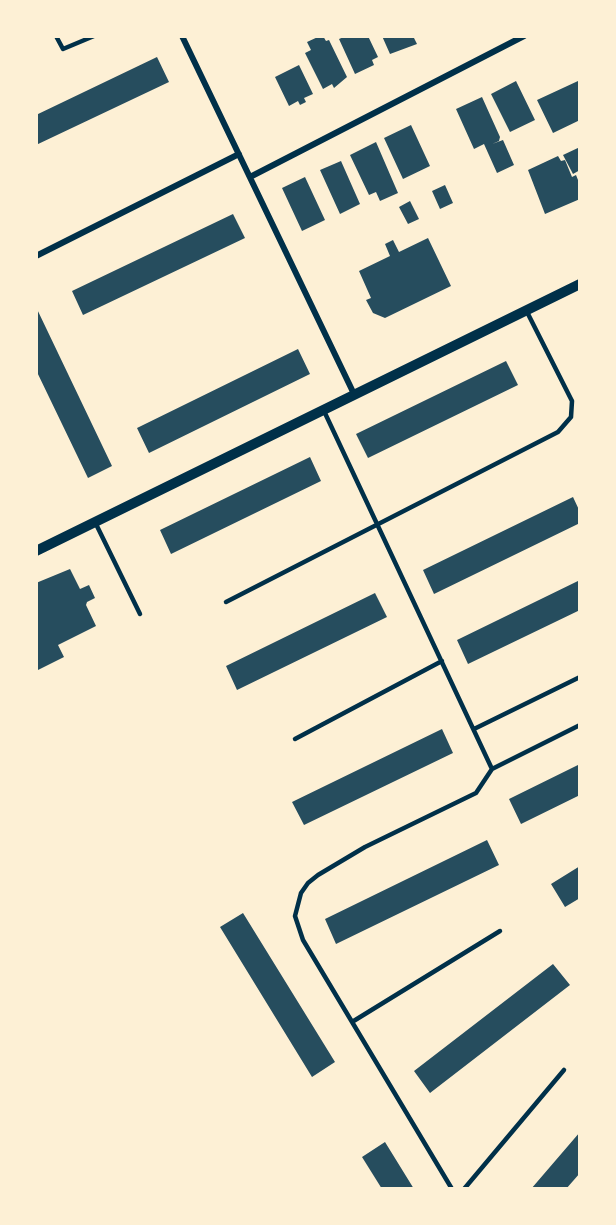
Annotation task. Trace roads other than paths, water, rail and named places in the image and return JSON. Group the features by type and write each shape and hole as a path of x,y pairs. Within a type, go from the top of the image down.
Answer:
{"street":[{"path":"182,36 354,394"},
{"path":"250,177 524,36"},
{"path":"36,256 239,154"},
{"path":"36,551 580,284"}],"lane":[{"path":"56,36 63,49 94,36"},
{"path":"226,602 558,432 571,417 572,401 526,310"},
{"path":"323,409 492,769"},
{"path":"96,522 140,614"},
{"path":"295,739 442,661"},
{"path":"474,729 580,677"},
{"path":"452,1189 303,940 295,916 301,893 308,883 338,862 476,793 492,769 580,725"},
{"path":"352,1022 500,931"},
{"path":"464,1189 564,1070"}]}
